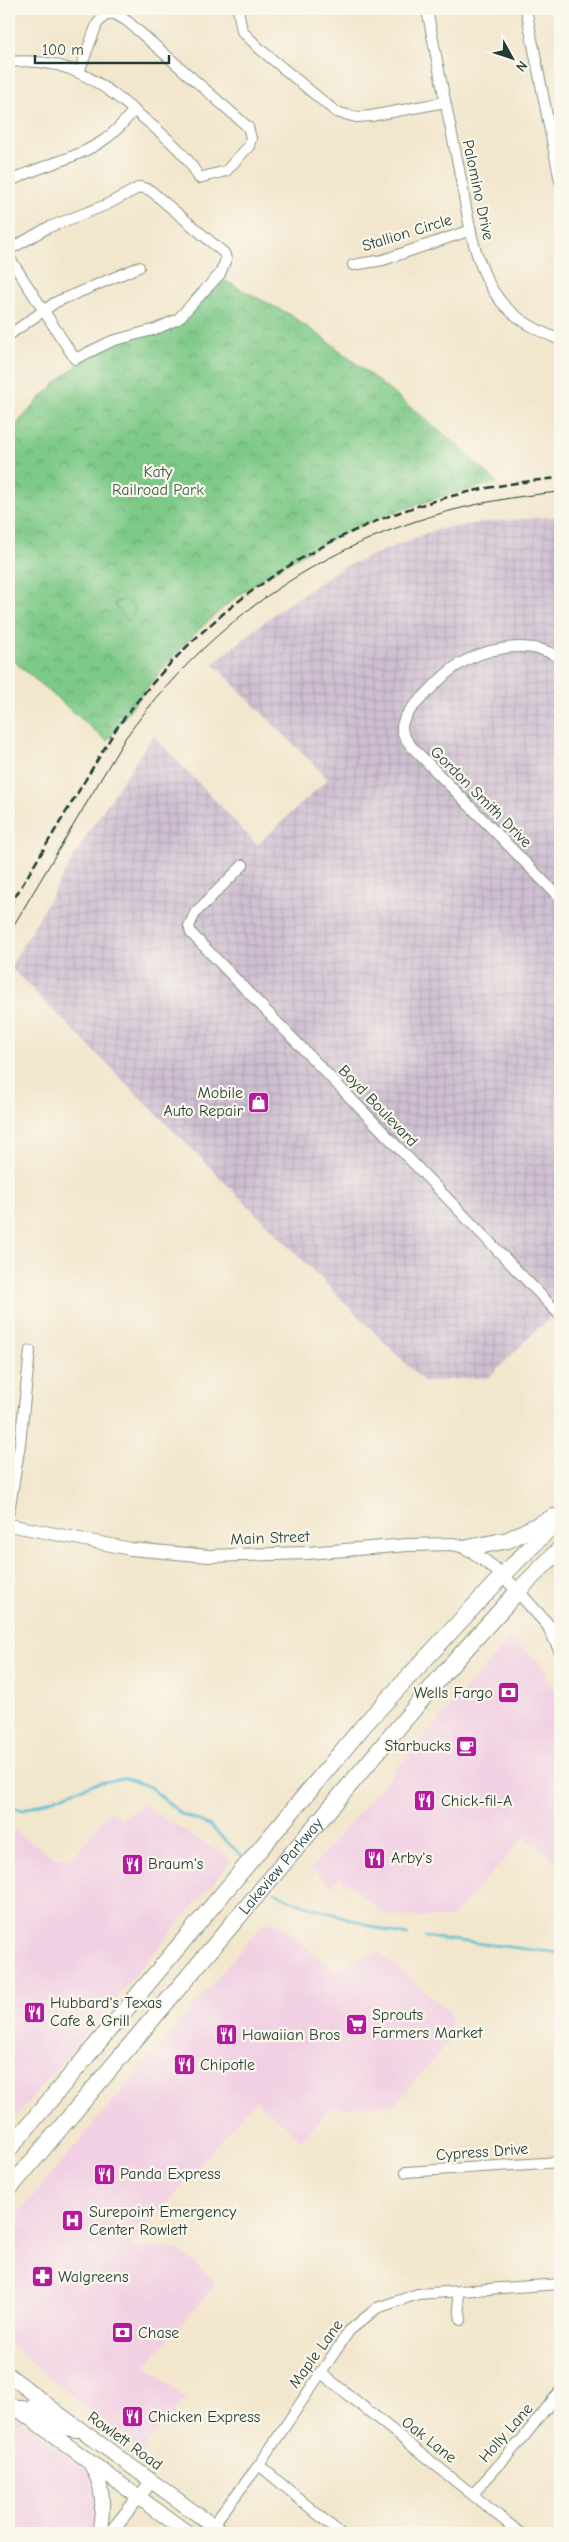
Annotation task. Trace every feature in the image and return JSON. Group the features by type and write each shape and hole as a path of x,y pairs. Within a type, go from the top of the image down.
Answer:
{"main road":[{"path":"468,1548 508,1540 560,1514"},
{"name":"Lakeview Parkway","path":"9,2149 369,1719 503,1575 560,1518"},
{"name":"Lakeview Parkway","path":"9,2189 337,1799 519,1590 560,1549"},
{"path":"317,1782 337,1799"},
{"path":"174,1952 194,1969"},
{"path":"53,2097 73,2112"},
{"name":"Rowlett Road","path":"9,2375 82,2432 218,2529"},
{"path":"12,2406 32,2408 59,2427 82,2432"},
{"path":"12,2406 188,2533"},
{"path":"87,2460 99,2480 101,2492 102,2518 99,2533"}],"street":[{"path":"238,9 239,23 248,37 336,112 356,117 371,116 445,102"},
{"name":"Palomino Drive","path":"427,9 471,230 483,272 500,300 523,322 560,340"},
{"path":"526,9 560,181"},
{"path":"9,62 32,61 79,72 109,89 184,153 199,178 226,171 249,146 251,138 248,126 127,21 114,14 106,14 97,24 79,72"},
{"path":"9,182 39,167 90,149 118,129 134,110"},
{"path":"9,250 48,228 106,205 140,187 150,190 224,253 226,259 220,274 178,319 156,328 112,341 75,359 9,257"},
{"name":"Stallion Circle","path":"352,265 382,260 471,230"},
{"path":"9,335 44,309 84,289 139,267"},
{"name":"Gordon Smith Drive","path":"560,658 552,652 515,647 490,651 465,660 441,677 406,716 402,728 404,736 412,747 560,898"},
{"name":"Boyd Boulevard","path":"243,865 195,913 189,926 197,941 560,1315"},
{"path":"9,1512 20,1444 30,1351"},
{"name":"Main Street","path":"9,1525 131,1549 209,1556 306,1553 408,1545 453,1544 468,1548 519,1590 548,1625 560,1650"},
{"name":"Cypress Drive","path":"406,2172 560,2162"},
{"name":"Maple Lane","path":"218,2529 320,2372 362,2318 377,2308 418,2294 560,2284"},
{"path":"457,2292 461,2320"},
{"name":"Oak Lane","path":"320,2372 520,2533"},
{"name":"Holly Lane","path":"473,2494 523,2438 560,2391"},
{"path":"258,2465 340,2533"},
{"path":"110,2533 151,2482"}],"shaded area":[{"path":"560,516 560,1323 552,1315 489,1377 424,1382 10,967 88,833 153,735 257,845 328,779 213,664 279,610 341,568 434,530 489,522"},
{"path":"510,1638 549,1671 544,1677 560,1697 560,1866 525,1837 451,1918 392,1916 383,1913 340,1877 331,1886 311,1868"},
{"path":"143,1805 232,1860 9,2125 9,1827 56,1859 72,1858 111,1810 122,1819"},
{"path":"264,1923 278,1923 337,1973 347,1962 379,1952 449,2011 452,2038 395,2104 329,2109 302,2140 255,2100 129,2248 177,2249 217,2283 146,2365 185,2398 141,2453 9,2344 9,2224"},
{"path":"9,2411 91,2474 98,2515 91,2533 9,2533"}],"green space":[{"name":"Katy Railroad Park","path":"223,280 289,314 333,345 454,442 497,483 458,492 379,518 341,534 304,553 268,575 235,599 190,638 153,681 107,741 9,657 9,433 40,398 65,375 90,356 115,343 184,319"},
{"path":"125,599 134,606 135,611 127,621 114,604"}],"waterway":[{"path":"9,1807 24,1810 93,1784 125,1778 150,1787 181,1814 209,1825 241,1855"},
{"path":"275,1892 290,1900 397,1934 408,1935"},
{"path":"425,1937 560,1953"}],"tram line":[{"path":"9,933 126,737 168,685 213,639 263,599 316,565 372,538 432,516 494,501 560,492"}],"railway":[{"path":"9,907 116,729 159,676 205,629 255,588 310,554 367,525 428,503 493,487 560,478"}],"place":[{"name":"Mobile Auto Repair","path":"259,1102"},
{"name":"Wells Fargo","path":"509,1693"},
{"name":"Starbucks","path":"467,1746"},
{"name":"Chick-fil-A","path":"425,1801"},
{"name":"Arby's","path":"375,1858"},
{"name":"Braum's","path":"132,1864"},
{"name":"Hubbard's Texas Cafe & Grill","path":"34,2012"},
{"name":"Sprouts Farmers Market","path":"356,2024"},
{"name":"Hawaiian Bros","path":"226,2035"},
{"name":"Chipotle","path":"184,2065"},
{"name":"Panda Express","path":"104,2174"},
{"name":"Surepoint Emergency Center Rowlett","path":"73,2221"},
{"name":"Walgreens","path":"42,2277"},
{"name":"Chase","path":"122,2333"},
{"name":"Chicken Express","path":"132,2417"}]}
